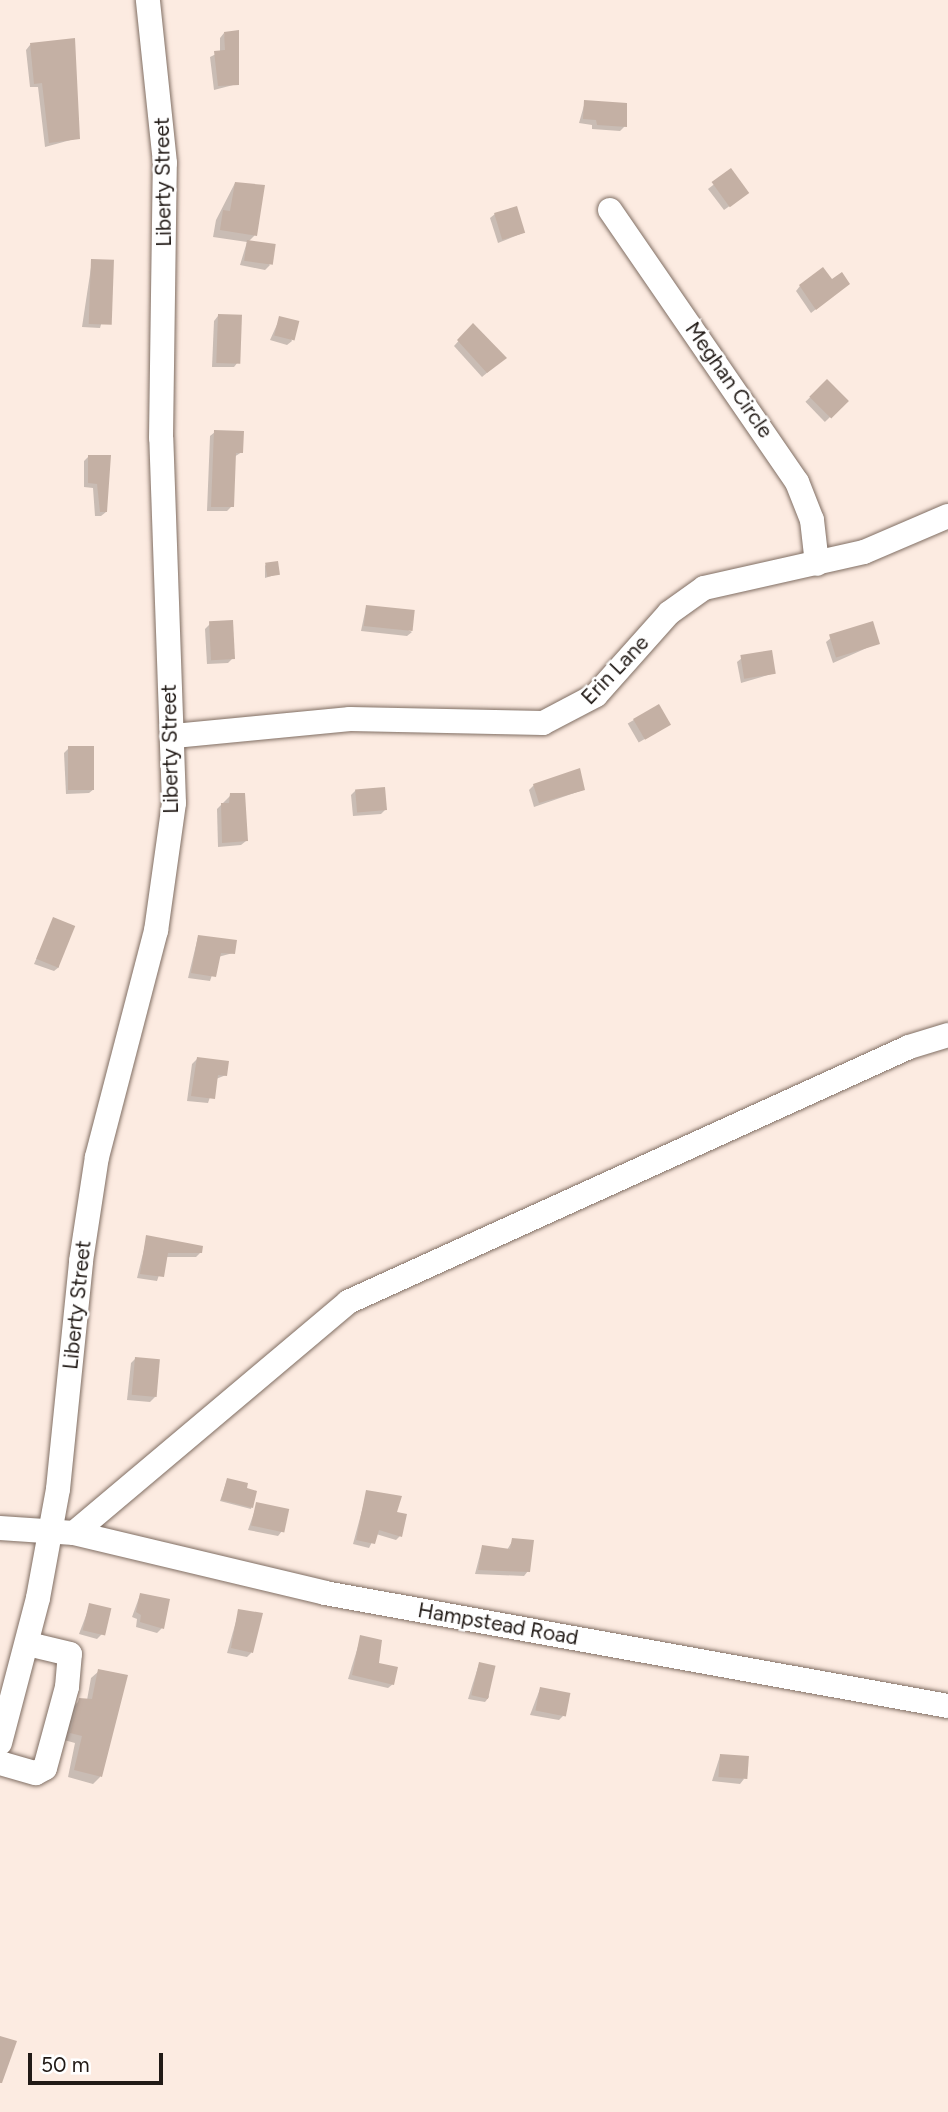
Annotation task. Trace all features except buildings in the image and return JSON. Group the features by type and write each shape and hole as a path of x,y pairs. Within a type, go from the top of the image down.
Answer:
{"street":[{"name":"Liberty Street","path":"0,1744 62,1531 62,1468 81,1261 97,1157 156,931 167,868 175,781 163,562 165,163 148,0"},
{"name":"Meghan Circle","path":"610,210 797,482 813,520 817,564"},
{"name":"Erin Lane","path":"174,736 350,719 543,723 596,695 685,599 724,582 864,552 948,516"},
{"path":"62,1531 348,1302 909,1047 948,1035"},
{"name":"Hampstead Road","path":"0,1528 62,1531 325,1593 948,1706"},
{"path":"0,1763 36,1773 45,1768 64,1698 69,1654 28,1644"}]}
